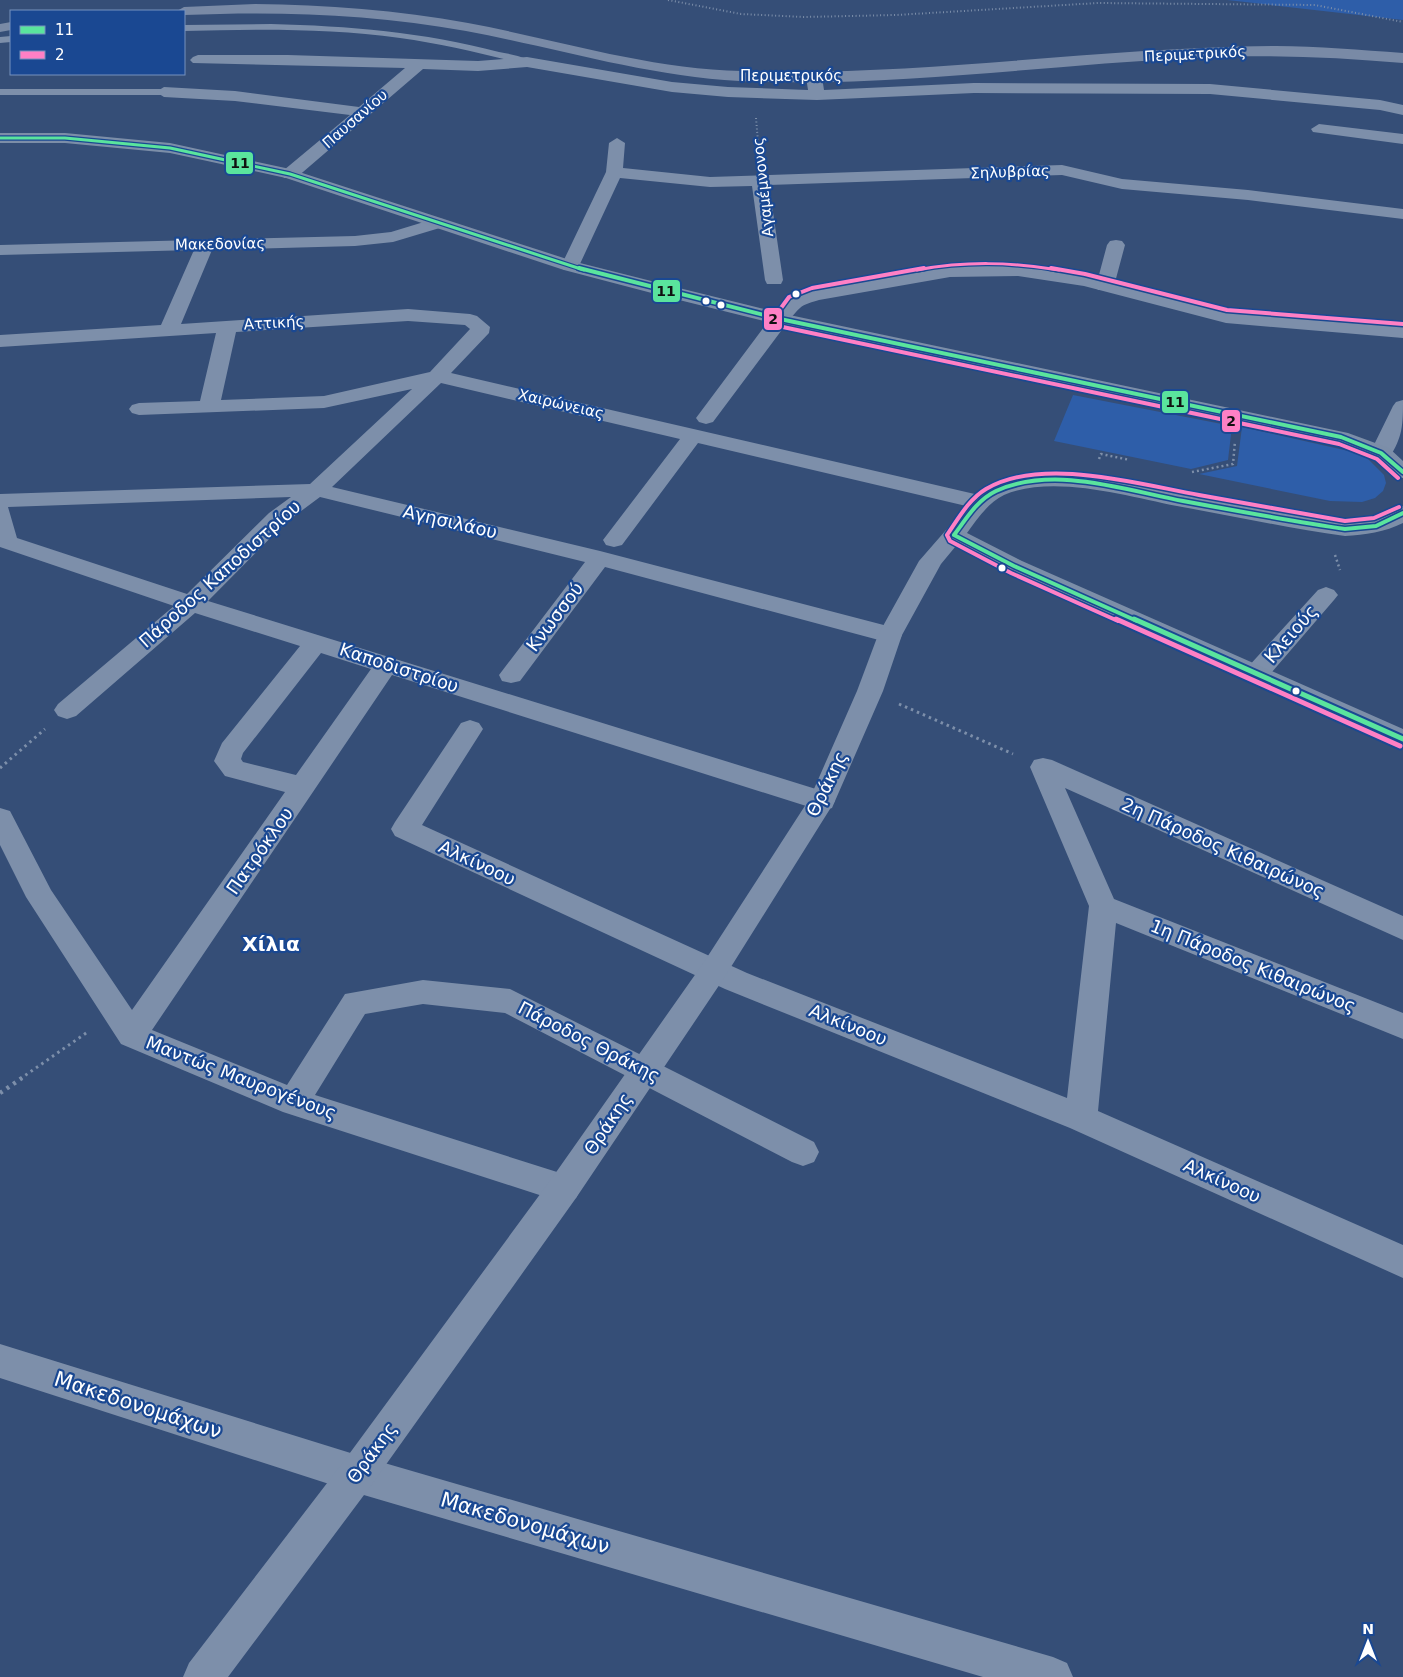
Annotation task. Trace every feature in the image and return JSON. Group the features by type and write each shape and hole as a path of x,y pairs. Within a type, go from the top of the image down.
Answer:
{"main road":[{"name":"Περιμετρικός","path":"185,12 259,8 363,13 466,28 672,70 738,76 814,77 946,71 1166,54 1262,51 1345,53 1403,58"},
{"path":"0,138 65,138 160,147 290,174 570,266 780,319 1239,414 1341,437 1381,453 1403,472"},
{"path":"1402,514 1392,521 1371,527 1345,529 1088,483 1067,481 1016,485 996,491 979,502 954,535 1023,570 1403,739"}],"street":[{"path":"198,60 244,59 478,66 527,62 672,87 755,94 817,95 974,88 1210,89 1380,105 1403,110"},
{"name":"Παυσανίου","path":"290,174 419,64"},
{"path":"814,77 817,95"},
{"path":"164,92 235,96 364,112"},
{"path":"1319,129 1403,139"},
{"path":"570,266 614,172 617,143"},
{"name":"Σηλυβρίας","path":"614,172 710,182 760,182 1062,170 1122,184 1248,195 1403,214"},
{"name":"Αγαμέμνονος","path":"760,182 774,280"},
{"name":"Μακεδονίας","path":"0,250 354,241 393,237 437,222"},
{"path":"170,329 206,244"},
{"path":"1105,286 1116,245"},
{"name":"Κνωσσού","path":"511,675 780,319 794,304 814,296 950,271 977,269 1018,270 1057,275 1105,286 1226,318 1403,332"},
{"name":"Αττικής","path":"0,341 408,315 462,319 478,323 480,327 479,332 437,376"},
{"path":"210,407 228,325"},
{"name":"Χαιρώνειας","path":"139,409 324,402 372,394 437,376 700,426 979,502"},
{"name":"Πάροδος Καποδιστρίου","path":"67,710 191,604 277,518 316,490 437,376"},
{"path":"1381,453 1403,406"},
{"name":"Αγησιλάου","path":"0,501 316,490 607,549 890,635"},
{"name":"Καποδιστρίου","path":"0,512 7,542 191,604 822,801"},
{"name":"Θράκης","path":"203,1677 357,1474 564,1188 714,970 822,801 870,691 890,635 931,561 954,535"},
{"name":"Κλειούς","path":"1256,674 1326,595"},
{"path":"304,787 234,769 227,761 231,750 317,642"},
{"name":"Πατρόκλου","path":"124,1024 304,787 386,665"},
{"name":"Αλκίνοου","path":"470,728 406,829 714,970 1081,1118 1403,1262"},
{"path":"1043,767 1103,906 1081,1118"},
{"name":"2η Πάροδος Κιθαιρώνος","path":"1043,767 1403,929"},
{"path":"0,818 40,897 124,1024"},
{"name":"1η Πάροδος Κιθαιρώνος","path":"1103,906 1403,1026"},
{"name":"Πάροδος Θράκης","path":"294,1102 356,1003 423,992 510,1001 803,1152"},
{"name":"Μαντώς Μαυρογένους","path":"124,1024 294,1102 564,1188"},
{"name":"Μακεδονομάχων","path":"0,1361 357,1474 1053,1677"}],"lane":[{"path":"185,28 256,25 396,33 477,48 527,62"},
{"path":"0,92 164,92"}],"path":[{"path":"668,0 741,14 804,17 1098,3 1315,5 1403,22"},
{"name":"Αγαμέμνονος","path":"755,94 760,182"},
{"path":"1192,472 1233,464 1239,414"},
{"path":"1088,483 1101,454 1138,461"},
{"path":"1324,526 1342,574 1326,595"},
{"path":"870,691 1043,767"},
{"path":"0,768 67,710"},
{"path":"0,1093 124,1024"}],"shaded area":[{"path":"1227,0 1403,0 1403,20"},
{"path":"1073,395 1232,426 1228,460 1191,469 1054,441"},
{"path":"1242,427 1353,452 1367,458 1384,475 1386,483 1383,491 1375,498 1362,502 1330,501 1199,474 1237,466"}],"transit line":[{"name":"11","path":"0,138 65,138 170,148 290,174 570,266 674,293 780,319 1341,437 1381,453 1403,472"},
{"name":"2","path":"1398,478 1377,459 1339,444 778,326 773,319 789,297 812,288 949,264 977,262 1019,263 1085,274 1227,310 1403,324"},
{"name":"2","path":"1399,507 1374,518 1345,521 1111,479 1062,474 1038,474 1014,477 985,489 967,506 947,535 950,541 1011,573 1400,746"},
{"name":"11","path":"1403,513 1376,526 1345,529 1112,486 1063,481 1039,481 1017,484 989,495 972,510 954,535 1014,566 1403,739"}],"district":[{"name":"Χίλια","path":"271,944"}]}
